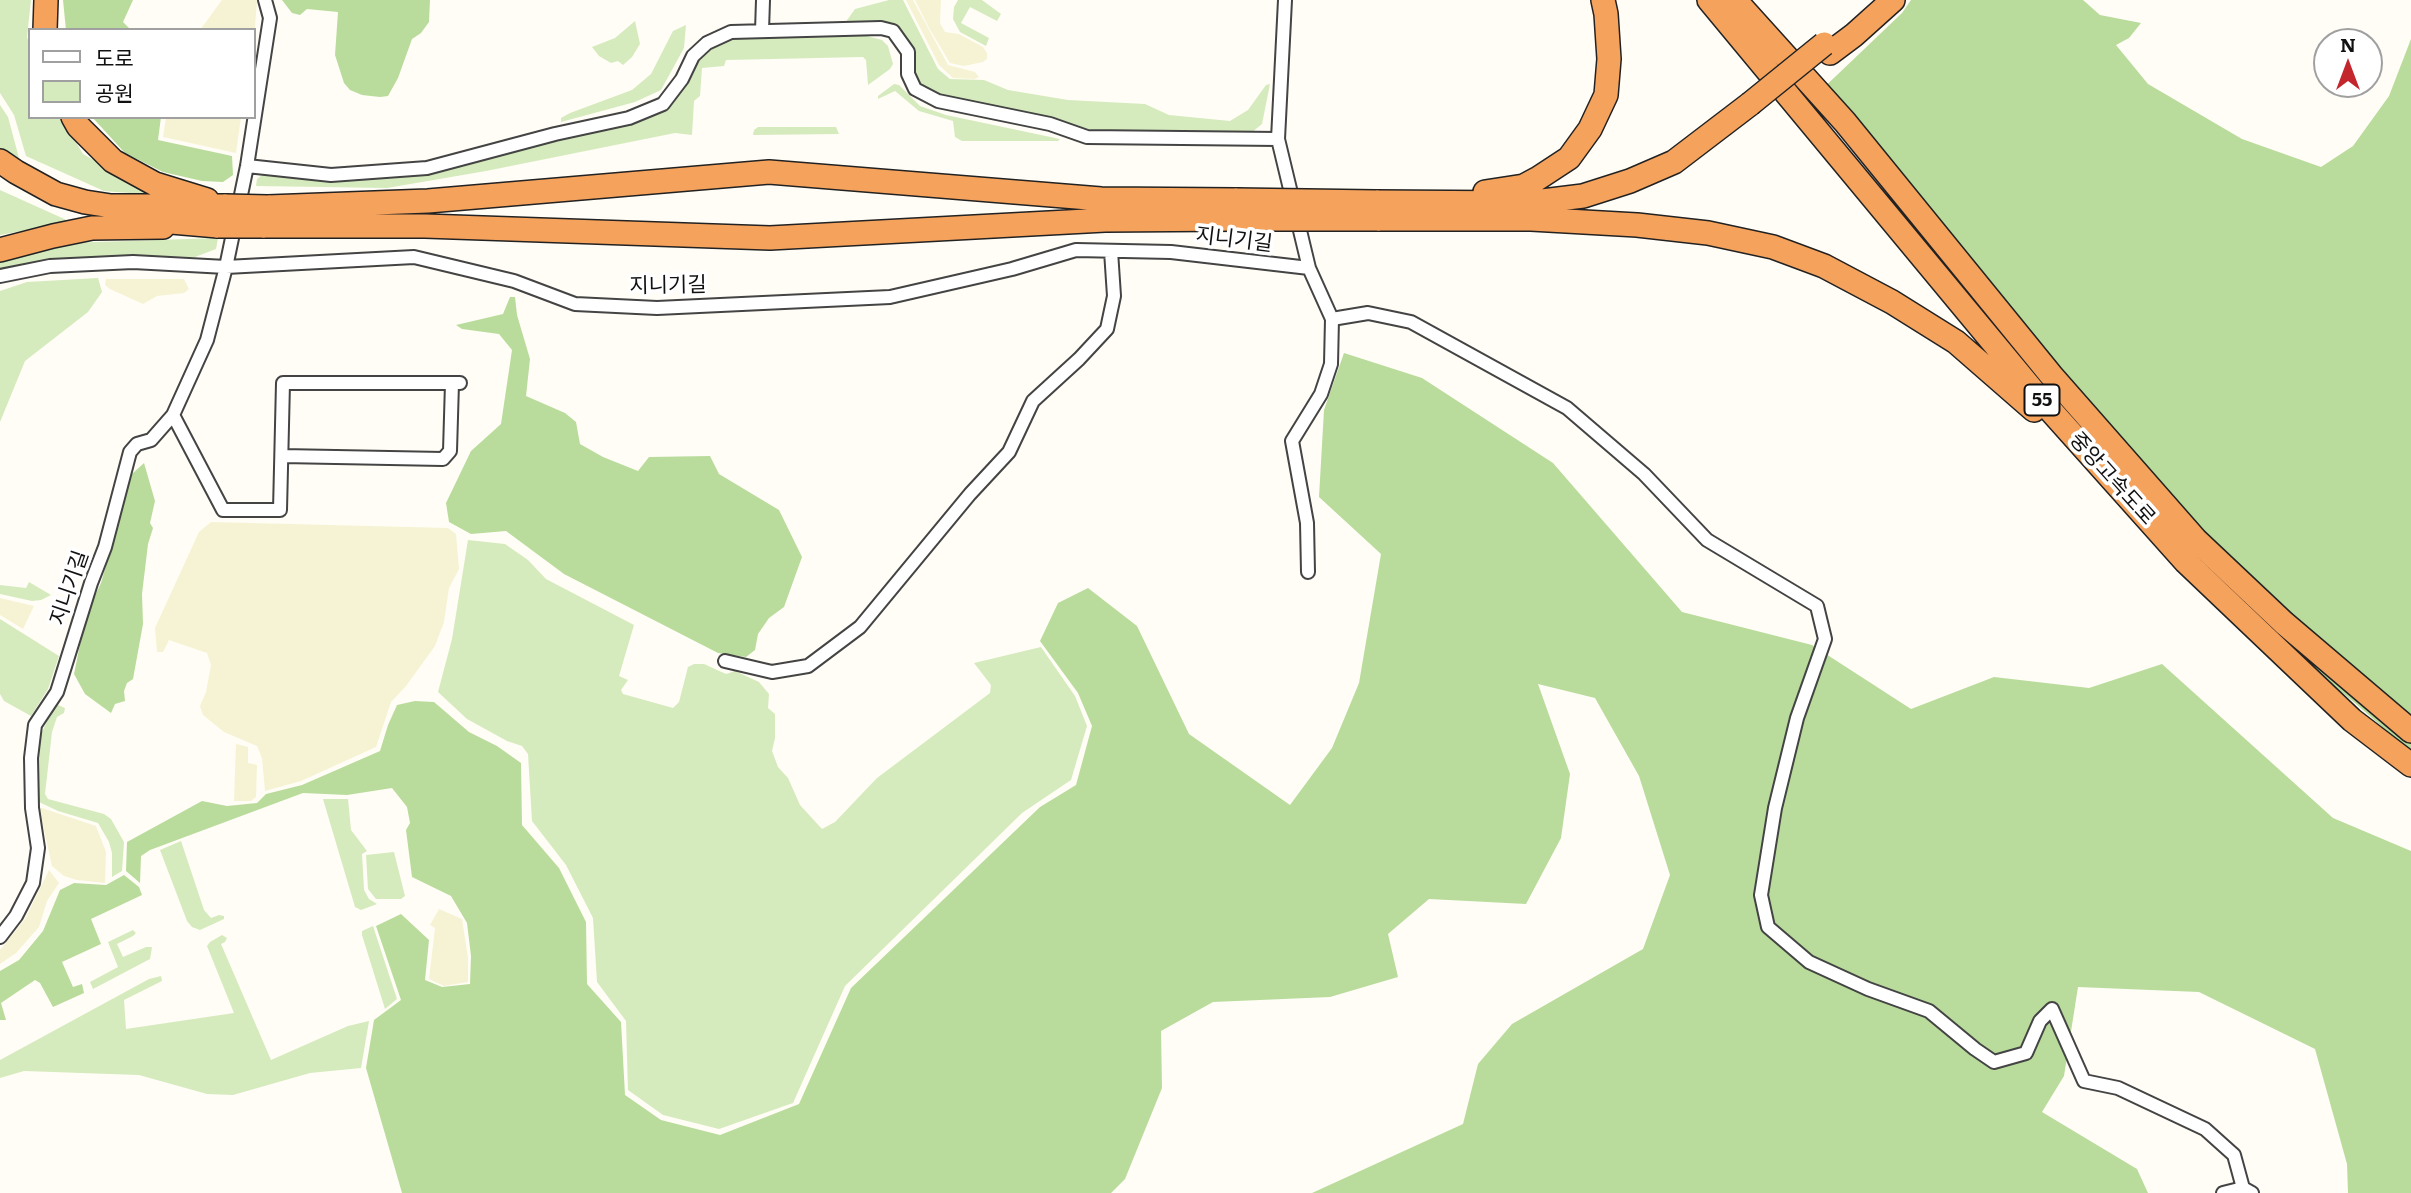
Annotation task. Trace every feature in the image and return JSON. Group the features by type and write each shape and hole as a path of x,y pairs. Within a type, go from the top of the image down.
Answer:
{"highway":[{"path":"45,28 46,0"},
{"path":"1384,207 1524,186 1569,158 1590,129 1606,95 1609,59 1603,0"},
{"name":"중앙고속도로","path":"1709,0 2035,393 2186,562 2352,720 2411,765"},
{"name":"중앙고속도로","path":"1735,0 1845,122 2051,375 2196,540 2284,623 2411,731"},
{"path":"1757,0 1845,122"},
{"path":"1531,219 1588,208 1638,191 1683,169 1827,48 1872,0"},
{"path":"1827,48 1854,35 1893,0"},
{"path":"0,175 10,183 54,205 89,214 265,217 425,226 770,238 1238,210 1526,203 1583,195 1630,181 1674,162 1756,109"},
{"path":"74,119 113,161 222,216"},
{"path":"0,161 56,194 85,202 222,216"},
{"path":"265,217 769,172 1238,210"},
{"path":"1384,207 1637,225 1708,233 1773,247 1824,266 1892,302 1956,342 2115,482"},
{"path":"0,250 92,228 222,216"}],"street":[{"name":"지니기길","path":"256,108 270,18 265,0"},
{"path":"762,31 763,0"},
{"path":"1285,0 1278,139 1309,268 1332,319 1331,365 1321,394 1292,442 1307,523 1308,572"},
{"path":"247,166 331,175 427,168 555,134 629,118 663,104 682,79 693,56 707,43 731,32 762,31 881,28 893,31 908,52 908,74 915,89 938,101 1050,124 1087,137 1278,139"},
{"name":"지니기길","path":"0,937 16,916 33,883 38,848 32,808 31,758 36,725 57,692 105,547 130,452 137,444 151,440 173,415 206,340 226,267 254,119"},
{"name":"지니기길","path":"0,276 50,266 133,262 226,267 414,257 513,281 575,304 657,307 890,297 1013,269 1076,250 1171,252 1309,268"},
{"path":"725,661 772,672 808,666 860,627 970,494 1009,452 1033,401 1107,329 1114,296 1111,251"},
{"path":"1332,319 1368,313 1410,322 1567,408 1644,474 1707,540 1817,606 1825,639 1797,718 1775,808 1761,895 1768,927 1809,962 1868,989 1929,1012 1994,1062 2026,1053 2040,1021 2052,1009 2084,1082 2118,1088 2205,1129 2234,1155 2247,1190 2222,1193"},
{"path":"173,415 223,510 280,510 283,383 456,383 450,452 443,459 282,456"}],"shaded area":[{"path":"222,0 257,0 255,28 201,28"},
{"path":"906,0 913,0 948,65 975,72 979,77 953,78 939,65"},
{"path":"915,0 941,0 940,23 945,32 959,34 983,47 987,59 964,66 950,63"},
{"path":"166,119 241,119 236,153 163,137"},
{"path":"106,279 184,279 189,289 184,293 157,296 143,304 110,289 105,285"},
{"path":"211,522 448,528 456,534 459,569 449,588 444,622 435,646 391,702 376,747 301,781 265,791 262,758 257,746 224,732 203,715 200,706 206,692 211,665 207,653 169,640 163,652 157,652 155,628 199,532"},
{"path":"0,598 34,606 23,629 0,615"},
{"path":"236,744 248,747 248,763 257,765 256,797 251,801 234,801"},
{"path":"39,807 96,826 106,852 105,883 64,876 52,866"},
{"path":"49,870 59,883 47,901 39,927 16,953 0,964 0,950 25,919"},
{"path":"439,909 462,919 468,958 468,982 444,986 429,979 435,928 430,925"}],"green space":[{"path":"0,0 31,0 27,37 28,119 62,119 83,154 155,195 104,191 26,156 14,115 0,93"},
{"path":"63,0 133,0 123,22 129,28 66,28"},
{"path":"282,0 430,0 429,22 421,33 412,39 398,78 388,96 362,95 350,90 344,83 335,55 338,12 307,9 300,15 292,13"},
{"path":"889,0 903,0 938,69 950,79 984,80 1008,90 1068,100 1145,104 1169,115 1230,121 1248,110 1266,85 1270,84 1262,124 1251,133 1097,131 942,96 919,85 895,25 845,23 855,9"},
{"path":"958,0 982,0 1001,14 997,21 970,7 961,23 989,38 986,46 960,32 953,19"},
{"path":"1911,0 2083,0 2100,15 2141,23 2129,38 2116,45 2148,84 2242,139 2321,167 2353,146 2389,96 2411,39 2411,752 2263,628 2100,447 1815,96 1902,13"},
{"path":"635,21 640,44 623,65 618,61 611,63 599,56 592,47 615,38"},
{"path":"686,25 684,48 661,90 635,102 561,122 561,118 570,113 632,90 651,74 673,31"},
{"path":"733,36 867,36 882,40 888,46 893,64 868,85 866,60 863,57 726,60 724,66 702,68 700,96 694,101 692,135 675,133 387,188 256,186 257,179 262,175 348,180 424,175 632,122 666,109 693,62 709,45"},
{"path":"894,84 899,85 920,106 946,115 1060,139 962,141 955,137 953,121 919,111 895,91 878,99 878,96"},
{"path":"0,105 8,117 19,158 0,148"},
{"path":"94,119 161,119 158,140 232,156 233,175 223,182 202,181 163,172 125,153"},
{"path":"758,127 836,127 839,134 753,135"},
{"path":"0,190 71,222 0,235"},
{"path":"218,238 216,249 195,257 49,259 0,273 0,258 66,243"},
{"path":"98,278 102,292 88,312 25,361 0,422 0,291 27,282"},
{"path":"510,297 515,297 517,315 530,359 526,396 565,413 576,422 580,444 638,471 649,457 710,456 719,474 779,510 802,557 784,607 769,618 758,634 755,650 746,657 718,653 564,574 506,531 471,534 449,522 446,503 471,451 501,424 512,350 499,334 462,329 456,325 503,314"},
{"path":"1344,353 1422,378 1553,463 1682,612 1812,645 1911,709 1994,677 2089,688 2162,664 2333,818 2411,851 2411,1193 2348,1193 2347,1164 2315,1049 2199,992 2078,987 2064,1076 2042,1112 2137,1169 2148,1193 1312,1193 1463,1124 1478,1064 1512,1024 1643,949 1670,875 1639,776 1595,698 1538,684 1570,774 1561,838 1526,904 1429,899 1388,934 1398,977 1330,997 1213,1002 1161,1031 1162,1088 1125,1179 1111,1193 402,1193 366,1068 374,1020 401,1000 376,926 401,914 429,940 425,980 442,987 470,984 471,956 467,923 451,896 412,877 406,830 410,823 407,807 392,788 347,795 303,793 150,850 141,856 140,883 126,871 127,842 202,801 227,806 257,803 266,794 302,785 380,751 397,705 415,701 434,702 469,732 497,746 521,763 522,825 559,868 586,922 587,984 621,1022 625,1095 661,1120 720,1135 799,1104 851,988 1040,807 1076,785 1092,726 1078,693 1040,641 1058,603 1088,588 1137,626 1189,734 1290,805 1332,748 1359,683 1381,554 1319,497 1324,410"},
{"path":"144,463 155,501 142,594 143,624 133,679 127,683 124,691 125,701 115,704 111,713 85,694 74,674 86,615 101,583 132,474"},
{"path":"468,540 505,544 528,560 546,579 634,625 619,676 628,680 621,690 623,694 673,708 679,702 688,667 694,664 704,664 726,674 735,671 759,682 769,694 768,708 775,714 772,751 778,767 788,778 800,805 822,829 835,822 877,778 990,693 991,685 974,663 1041,647 1075,696 1087,726 1071,780 1022,813 845,986 793,1103 719,1129 663,1115 628,1090 626,1021 597,982 593,918 566,865 532,821 528,754 522,746 507,741 467,719 438,692 452,639"},
{"path":"29,582 51,595 32,601 0,594 0,585 26,588"},
{"path":"0,619 59,656 48,689 31,716 4,701 0,694"},
{"path":"58,705 65,708 64,713 57,717 52,732 45,794 48,799 104,814 111,819 124,842 122,871 112,877 112,853 98,823 58,811 39,802 34,791 41,734 53,709"},
{"path":"323,799 348,799 351,830 367,851 362,854 364,890 369,899 377,904 361,910 355,907"},
{"path":"181,841 204,910 211,918 224,916 224,919 200,930 187,921 160,850"},
{"path":"394,852 405,896 401,899 376,899 368,889 366,855"},
{"path":"124,875 139,887 142,895 91,919 101,944 62,962 73,987 82,984 84,993 53,1007 40,983 35,980 1,1003 6,1020 0,1020 0,971 19,960 43,931 60,890 74,883 106,885"},
{"path":"373,926 397,999 385,1009 362,935 362,931"},
{"path":"133,930 136,933 133,936 117,944 123,957 152,947 150,959 93,989 90,982 118,967 108,942"},
{"path":"222,935 227,938 221,944 271,1060 348,1026 369,1021 361,1068 310,1073 233,1095 207,1094 139,1075 24,1071 0,1078 0,1060 149,979 161,976 162,981 124,1000 126,1029 234,1013 207,946"}]}
